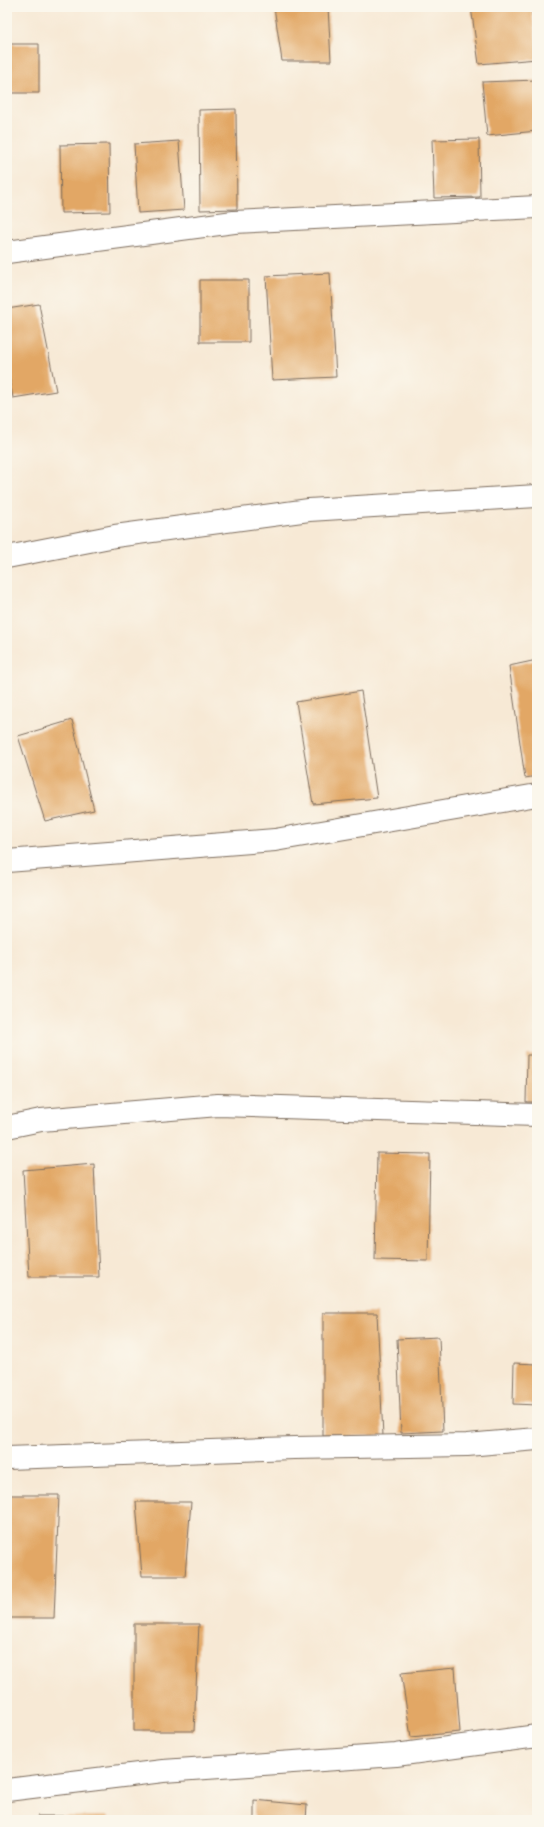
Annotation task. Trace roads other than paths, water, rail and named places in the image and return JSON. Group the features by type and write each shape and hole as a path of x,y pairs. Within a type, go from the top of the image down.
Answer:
{"street":[{"path":"7,252 234,222 537,206"},
{"path":"7,557 115,536 309,510 537,496"},
{"path":"7,860 275,840 537,795"},
{"path":"7,1127 42,1120 218,1105 537,1115"},
{"path":"7,1458 294,1448 467,1445 537,1439"},
{"path":"7,1790 163,1771 396,1755 537,1736"}]}
